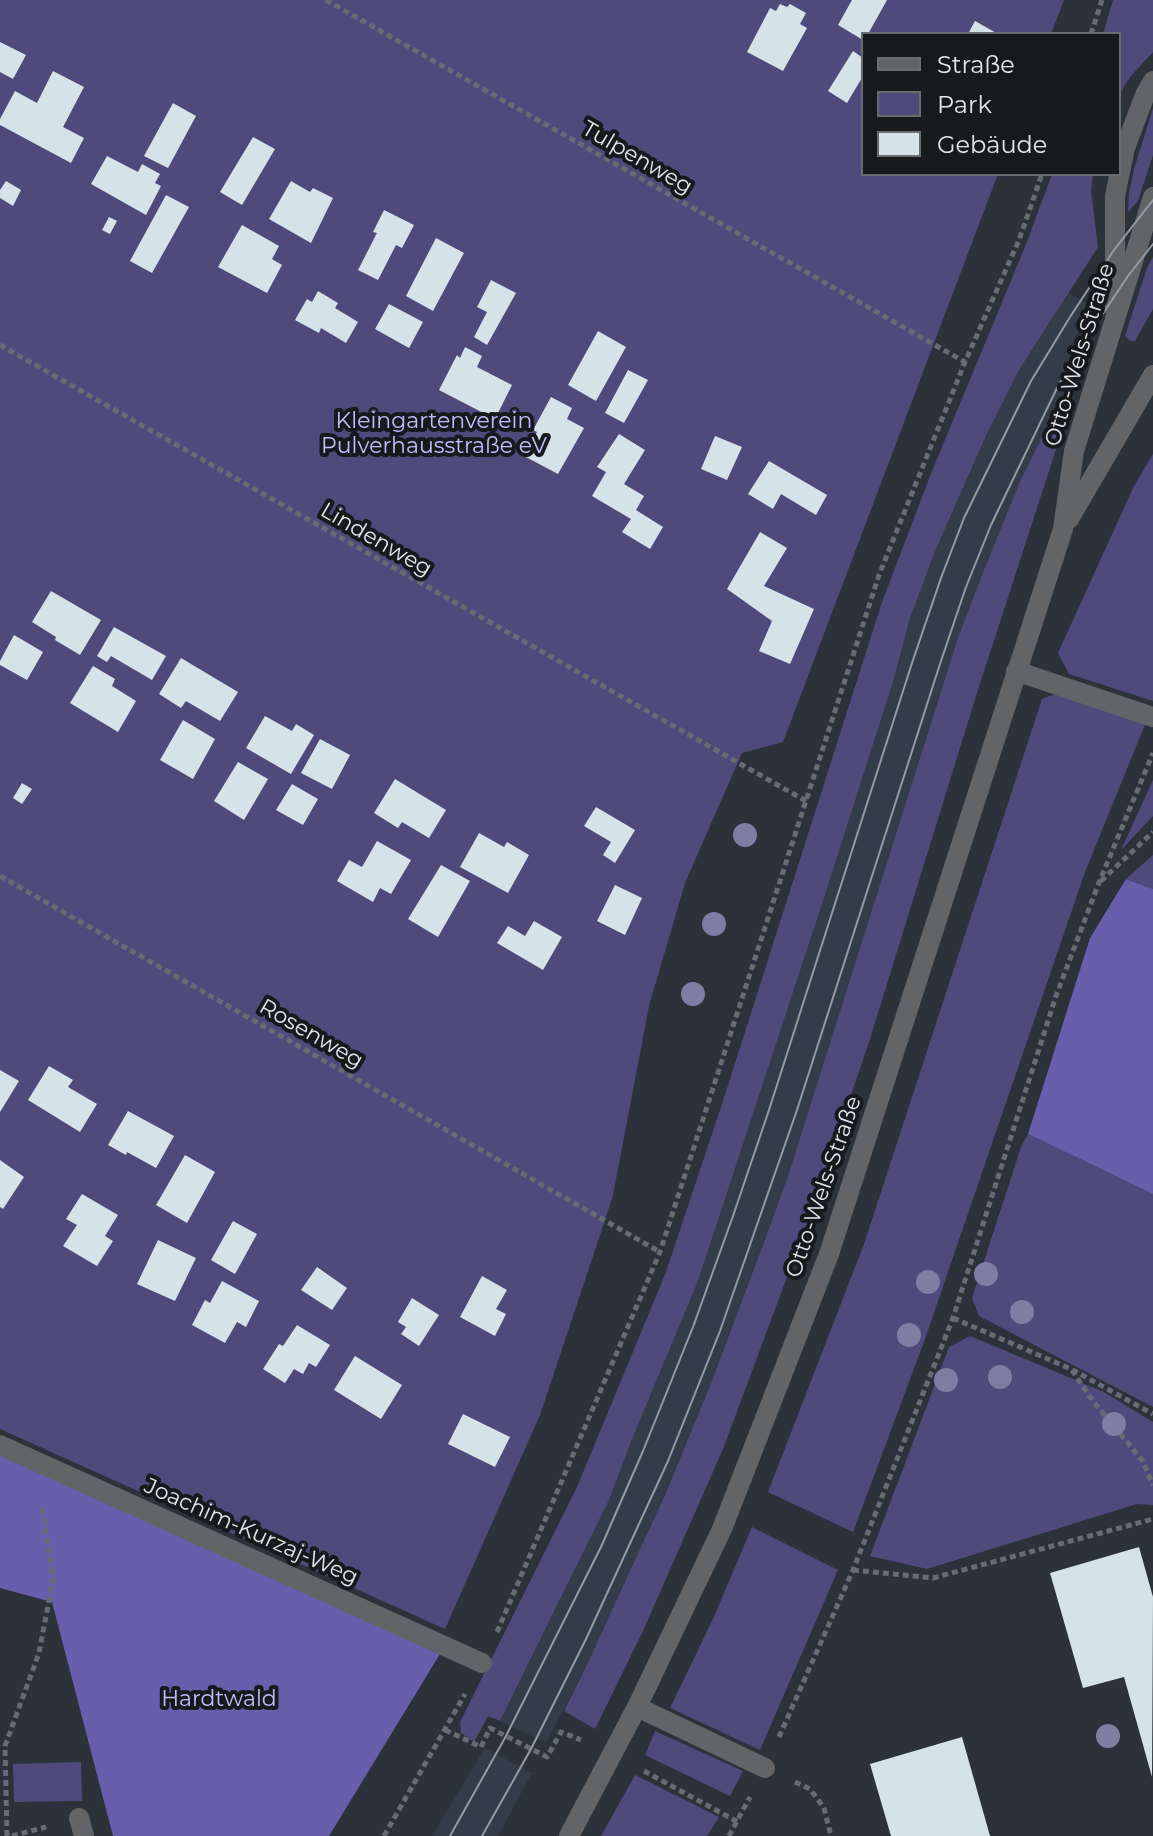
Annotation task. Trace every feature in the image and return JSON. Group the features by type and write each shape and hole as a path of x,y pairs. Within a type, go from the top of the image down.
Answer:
{"street":[{"path":"1121,167 1125,148 1153,81"},
{"path":"1114,327 1115,196 1119,176"},
{"name":"Otto-Wels-Straße","path":"569,1836 637,1707 722,1529 829,1254 1063,529 1074,451 1153,197"},
{"name":"Otto-Wels-Straße","path":"1063,529 1153,375"},
{"path":"1016,671 1153,717"},
{"name":"Joachim-Kurzaj-Weg","path":"0,1445 482,1663"},
{"path":"637,1707 765,1768"}],"path":[{"name":"Tulpenweg","path":"326,0 965,362"},
{"path":"1092,32 1102,0"},
{"path":"482,1663 660,1252 879,575 965,362 1019,240 1041,176"},
{"name":"Lindenweg","path":"0,345 806,801"},
{"path":"729,1836 765,1768 853,1570 953,1318 1056,996 1153,752"},
{"path":"1098,885 1153,832"},
{"name":"Rosenweg","path":"0,876 660,1252"},
{"path":"953,1318 1071,1369 1153,1414"},
{"path":"1071,1369 1092,1400 1142,1460 1153,1485"},
{"path":"7,1836 5,1746 39,1653 53,1579 34,1460"},
{"path":"853,1570 933,1578 1153,1519"},
{"path":"384,1836 445,1730"},
{"path":"765,1768 810,1789 824,1808 831,1836"}],"shaded area":[{"path":"1069,293 1093,307 1072,343 1089,355 1074,394 1058,406 925,746 788,1176 710,1386 637,1559 546,1743 500,1721 609,1500 698,1281 823,901 893,682 910,618 936,549 1019,370"},
{"path":"485,1748 532,1773 498,1836 432,1836"}],"green space":[{"name":"Kleingartenverein Pulverhausstraße eV","path":"0,0 1064,0 1052,32 861,32 861,176 997,176 783,742 742,753 685,883 649,1006 613,1195 605,1220 540,1415 445,1629 0,1429"},
{"path":"1113,0 1153,0 1153,52 1121,92 1121,32 1104,32"},
{"path":"1153,108 1153,155 1138,201 1128,212 1134,169"},
{"path":"1051,176 1093,176 1091,191 1098,247 1019,370 936,549 910,618 893,682 823,901 698,1281 609,1500 500,1721 488,1716 474,1742 461,1733 460,1722 577,1487 666,1272 882,602 932,471"},
{"path":"1153,257 1153,309 1135,341 1130,341 1125,336"},
{"path":"1074,394 870,1039 812,1210 723,1449 643,1631 595,1729 564,1711 664,1497 764,1242 788,1176 958,638 984,570 1043,435 1058,406"},
{"path":"1153,454 1153,701 1069,674 1058,653 1134,486"},
{"path":"1055,694 1146,722 1085,872 925,1339 853,1532 768,1492 864,1244 1042,699"},
{"path":"1153,780 1153,816 1121,850"},
{"path":"1153,855 1153,889 1126,879"},
{"path":"1126,879 1153,889 1153,1194 1028,1134 1090,938"},
{"path":"1028,1134 1153,1194 1153,1407 979,1316 972,1298 1021,1147"},
{"path":"970,1336 1104,1392 1153,1422 1153,1505 1137,1504 927,1569 870,1556 949,1347"},
{"name":"Hardtwald","path":"0,1455 443,1649 329,1836 113,1836 52,1602 0,1588"},
{"path":"752,1527 838,1570 760,1750 670,1708 713,1619"},
{"path":"655,1731 743,1771 730,1796 645,1755"},
{"path":"81,1762 82,1801 14,1802 13,1764"},
{"path":"635,1775 719,1817 707,1836 601,1836"}],"building":[{"path":"852,0 887,0 869,32 861,32 861,39 838,25"},
{"path":"780,4 787,7 790,4 806,13 800,24 807,28 783,71 747,52 770,8 776,11"},
{"path":"975,21 994,32 969,32"},
{"path":"0,42 26,55 13,79 0,72"},
{"path":"853,51 861,57 861,79 847,103 828,91"},
{"path":"53,71 84,87 63,127 84,138 71,163 0,125 0,119 15,91 37,103"},
{"path":"173,103 196,116 168,168 144,156"},
{"path":"253,137 275,149 242,205 220,192"},
{"path":"107,156 138,172 142,164 160,174 155,183 161,186 146,215 91,184"},
{"path":"6,181 21,190 13,206 0,198 0,190"},
{"path":"291,181 310,192 313,188 333,198 311,243 269,219"},
{"path":"166,195 189,207 152,273 130,261"},
{"path":"384,210 414,225 402,248 396,245 378,280 358,270 377,233 373,232"},
{"path":"109,217 117,221 110,234 102,230"},
{"path":"242,225 279,246 272,259 282,265 267,293 218,267"},
{"path":"436,238 464,253 433,311 406,296"},
{"path":"491,280 516,293 487,345 474,337 487,312 477,307"},
{"path":"318,291 338,303 335,308 358,322 346,343 321,328 319,333 295,320 307,299 312,302"},
{"path":"389,304 423,322 409,348 375,329"},
{"path":"598,331 626,347 596,401 568,385"},
{"path":"465,347 482,356 477,367 512,385 495,419 439,390 457,355 460,358"},
{"path":"628,370 648,380 624,423 605,413"},
{"path":"551,397 572,408 567,419 584,428 558,474 524,456 537,432 533,430"},
{"path":"619,434 645,450 624,484 644,496 636,510 663,527 650,549 622,532 631,519 592,496 606,472 597,467"},
{"path":"715,436 742,447 727,480 701,469"},
{"path":"769,461 827,495 816,515 781,494 773,509 748,494"},
{"path":"760,532 787,548 764,586 814,609 790,664 759,651 772,621 727,589"},
{"path":"51,591 101,620 80,655 32,622"},
{"path":"114,627 166,656 152,680 111,656 107,662 97,656"},
{"path":"14,635 43,652 27,680 0,665"},
{"path":"181,658 238,692 220,721 186,701 181,708 159,694"},
{"path":"93,666 115,679 112,686 136,701 118,732 70,703"},
{"path":"265,716 292,731 296,724 314,735 291,774 246,748"},
{"path":"183,720 215,739 193,779 160,760"},
{"path":"320,739 350,755 332,789 301,773"},
{"path":"238,762 268,779 244,820 214,801"},
{"path":"395,779 446,810 429,838 402,822 398,828 374,813"},
{"path":"22,783 32,789 22,804 13,798"},
{"path":"292,784 318,799 303,825 276,810"},
{"path":"596,807 635,830 615,863 603,855 611,842 584,826"},
{"path":"479,833 504,847 507,842 529,855 508,893 460,867"},
{"path":"377,841 411,860 391,894 380,888 373,902 337,881 349,860 362,867"},
{"path":"441,865 470,881 438,937 408,919"},
{"path":"615,885 642,898 625,935 597,921"},
{"path":"534,921 562,937 543,970 497,943 508,926 525,936"},
{"path":"49,1066 73,1080 68,1087 97,1104 80,1132 28,1100"},
{"path":"0,1070 19,1081 0,1112"},
{"path":"128,1111 174,1136 156,1168 108,1145"},
{"path":"185,1155 215,1172 187,1223 156,1205"},
{"path":"0,1160 24,1177 3,1209 0,1207"},
{"path":"82,1194 118,1215 105,1236 113,1241 97,1266 63,1246 77,1225 66,1219"},
{"path":"233,1221 257,1234 235,1274 211,1260"},
{"path":"158,1240 196,1258 175,1301 137,1284"},
{"path":"317,1267 347,1288 332,1310 301,1290"},
{"path":"482,1276 507,1290 496,1309 506,1314 495,1336 460,1317"},
{"path":"222,1281 259,1301 246,1327 237,1322 225,1343 192,1325 205,1300 210,1303"},
{"path":"412,1298 439,1315 419,1346 401,1334 406,1327 398,1322"},
{"path":"297,1325 330,1345 316,1367 309,1363 303,1374 294,1369 285,1383 263,1369 279,1344 283,1346"},
{"path":"355,1356 402,1385 381,1419 334,1390"},
{"path":"463,1414 510,1437 495,1467 448,1444"},
{"path":"1139,1547 1153,1597 1152,1777 1124,1677 1083,1688 1050,1573"},
{"path":"962,1737 990,1836 891,1836 870,1764"}],"tram line":[{"path":"450,1836 506,1736 601,1547 693,1327 769,1110 912,663 964,518 1031,381 1114,250 1153,200"},
{"path":"482,1836 531,1749 586,1639 668,1461 720,1331 797,1110 939,667 991,525 1057,388 1090,333 1153,244"}]}
